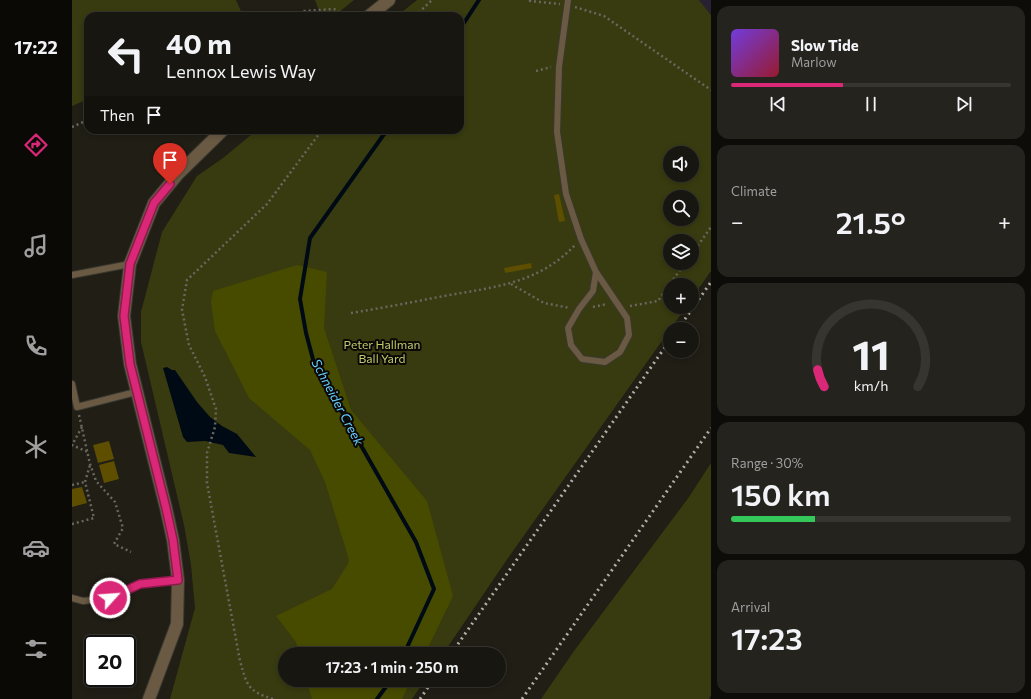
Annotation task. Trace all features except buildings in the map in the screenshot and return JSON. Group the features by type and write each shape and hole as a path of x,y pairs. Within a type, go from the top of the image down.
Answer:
{"street":[{"path":"374,12 389,0"},
{"path":"149,699 177,624 178,580 173,540 166,508 130,364 124,316 130,264 154,203 178,174 219,134"}],"lane":[{"path":"568,2 559,64 557,132 566,194 581,239 596,272 627,318 629,335 620,352 605,362 582,358 571,345 568,328 579,309 593,291 596,272"},
{"path":"72,275 130,264"},
{"path":"72,384 77,407 136,392"},
{"path":"72,598 83,601 110,598 140,584 178,580"}],"path":[{"path":"419,12 432,0"},
{"path":"530,0 568,2 604,16 711,90"},
{"path":"304,12 334,9 339,12"},
{"path":"536,71 559,64"},
{"path":"72,127 84,122"},
{"path":"273,699 258,695 247,684 240,660 206,483 208,447 215,427 216,409 205,377 189,345 182,310 187,280 266,204 319,134"},
{"path":"699,244 711,227"},
{"path":"351,313 510,284 543,270 563,258 581,239"},
{"path":"510,284 544,303 579,309 608,304 620,307 637,306 658,301 680,270"},
{"path":"77,407 90,464 96,481 115,502 123,528 114,544 132,552"},
{"path":"82,426 72,445 88,452"},
{"path":"72,524 94,518 85,482 90,464"},
{"path":"72,485 85,482"}],"shaded area":[{"path":"699,0 711,0 711,15"},
{"path":"297,265 327,272 324,328 351,410 427,501 453,596 428,647 297,647 296,642 276,616 332,589 349,562 325,482 310,450 249,398 215,331 211,302 213,291"},
{"path":"167,367 175,370 197,402 210,417 222,426 237,434 256,457 229,453 223,445 205,441 187,442 183,437 163,368"},
{"path":"308,687 408,687 402,699 312,699"}],"green space":[{"path":"72,0 236,0 241,12 84,12 84,101 72,106"},
{"path":"315,0 354,0 339,12 320,12"},
{"name":"Peter Hallman Ball Yard","path":"417,0 699,0 711,15 711,271 699,288 699,278 663,278 663,314 681,314 675,322 663,322 663,339 508,558 448,647 278,647 278,687 420,687 412,699 170,699 195,608 191,565 184,525 141,342 141,312 162,232 197,176 223,158 252,134 464,134 464,12 402,12"},
{"path":"711,463 711,695 709,699 541,699 574,651 689,497"}],"waterway":[{"name":"Schneider Creek","path":"464,23 479,0"},
{"name":"Schneider Creek","path":"384,134 310,238 300,299 306,333 314,363 416,542 434,589 407,647"},
{"name":"Schneider Creek","path":"377,699 386,687"}],"railway":[{"path":"683,322 711,282"},
{"path":"456,647 663,350"},
{"path":"522,699 711,428"},
{"path":"420,699 428,687"}],"route":[{"path":"110,598 140,584 178,580 173,540 166,508 130,364 124,316 130,264 154,203 170,184"}]}
